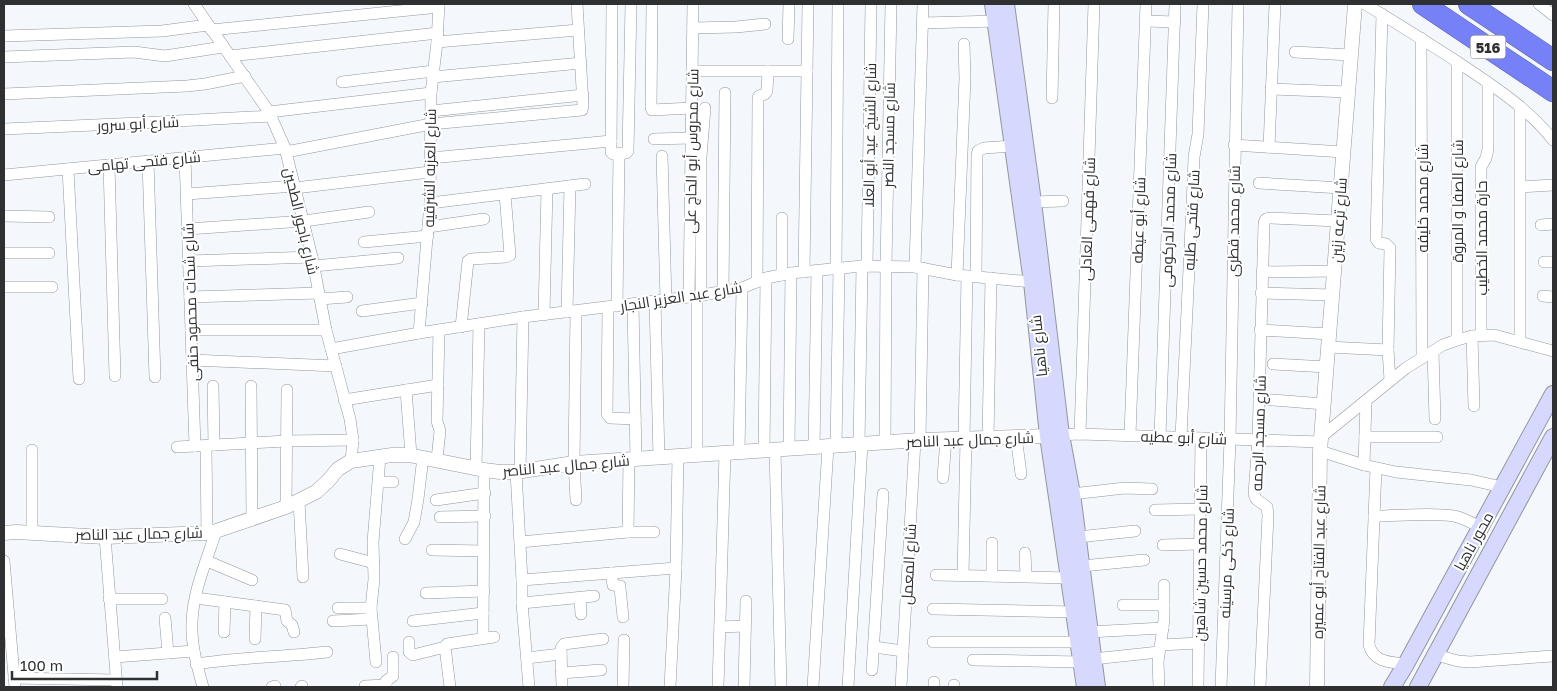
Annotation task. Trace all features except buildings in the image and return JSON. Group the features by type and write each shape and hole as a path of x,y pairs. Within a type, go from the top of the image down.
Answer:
{"highway":[{"name":"516","path":"1423,4 1553,90"},
{"name":"516","path":"1468,4 1553,60"}],"main road":[{"name":"شارع ناهيا","path":"994,4 1055,436 1072,494 1082,566 1084,637 1087,660 1085,687"},
{"name":"شارع ناهيا","path":"1006,4 1033,202 1069,578 1074,612 1084,637"},
{"name":"محور ناهيا","path":"1392,687 1553,394"},
{"name":"محور ناهيا","path":"1418,687 1553,437"},
{"name":"شارع ناهيا","path":"1087,660 1097,687"}],"street":[{"name":"شارع باجور الطحين","path":"194,4 271,114 286,150 313,261 326,330 350,419 351,461"},
{"path":"431,124 580,110 583,108 577,4"},
{"path":"612,4 612,154 626,153 628,151 631,4"},
{"path":"652,4 651,108 652,110 692,108"},
{"name":"شارع محروس أبو الحاج على","path":"693,4 691,138 696,296"},
{"path":"788,39 789,4"},
{"path":"804,272 808,4"},
{"path":"813,687 837,269 838,4"},
{"name":"شارع الشيخ عيد أبو العلا","path":"848,687 861,444 871,4"},
{"name":"شارع مسجد النصر","path":"885,443 891,4"},
{"name":"شارع المعمل","path":"901,687 918,441 923,4"},
{"path":"1052,98 1054,4"},
{"name":"شارع فهمى العادلى","path":"1080,434 1094,4"},
{"name":"شارع أبو عيطه","path":"1130,435 1146,4"},
{"name":"شارع محمد الدركومى","path":"1160,436 1175,4"},
{"name":"شارع فتحى طلبه","path":"1181,437 1194,157 1198,134 1203,4"},
{"name":"شارع محمد قطرى","path":"1230,439 1238,4"},
{"path":"1269,147 1275,4"},
{"name":"شارع ترعه زنين","path":"1321,444 1354,4"},
{"path":"1365,4 1421,38 1488,83 1540,123 1553,140"},
{"path":"1539,4 1551,10"},
{"path":"4,36 162,31 439,5"},
{"name":"شارع العزبه الشرقيه","path":"419,333 430,203 431,92 439,5"},
{"path":"1382,14 1376,239 1378,243 1386,244 1390,248 1388,350 1390,380"},
{"path":"922,23 996,21"},
{"path":"1146,21 1175,22"},
{"path":"693,28 765,24"},
{"path":"4,57 134,52 165,56 578,30"},
{"name":"شارع محمد خليفه","path":"1421,38 1428,354 1435,419"},
{"path":"963,575 967,275 964,44"},
{"path":"1296,52 1350,55"},
{"name":"شارع الصفا و المروة","path":"1457,62 1457,340"},
{"path":"342,82 581,63"},
{"path":"692,71 807,71"},
{"path":"768,71 767,92 758,98 761,280 776,450 781,687"},
{"path":"4,94 186,86 245,76"},
{"name":"حارة محمد الخطيب","path":"1474,406 1481,167 1488,152 1488,83"},
{"path":"1271,89 1348,92"},
{"name":"شارع أبو سرور","path":"4,129 140,123 271,114 431,92"},
{"path":"723,292 725,93"},
{"path":"431,111 583,95"},
{"path":"1520,107 1520,342"},
{"path":"697,455 696,296 701,156 705,108"},
{"name":"شارع فتحى تهامى","path":"4,175 286,150 431,124"},
{"path":"654,139 691,138"},
{"path":"430,158 611,141"},
{"path":"1234,145 1343,152"},
{"path":"967,275 978,151 984,148 1013,146"},
{"path":"619,154 607,414 610,418 635,419"},
{"path":"659,458 662,156"},
{"name":"شارع شحات محمود حنفى","path":"186,158 192,360 205,446"},
{"path":"148,161 155,377"},
{"path":"109,165 115,376"},
{"path":"68,169 78,379"},
{"path":"187,194 295,187 430,172"},
{"path":"1259,183 1341,188"},
{"path":"430,203 585,184"},
{"path":"1520,187 1553,185"},
{"path":"570,186 576,500"},
{"path":"544,315 547,189"},
{"path":"461,326 468,261 510,255 505,194"},
{"path":"1033,202 1063,201"},
{"path":"188,229 304,221 369,212"},
{"path":"4,216 49,217"},
{"path":"776,450 786,274 782,218"},
{"name":"شارع مسجد الرحمه","path":"1260,687 1268,515 1267,508 1256,499 1254,494 1258,440 1264,220 1271,218 1338,221"},
{"path":"364,242 484,219"},
{"path":"4,253 49,253"},
{"path":"189,261 313,261 398,258"},
{"name":"شارع عبد العزيز النجار","path":"331,349 461,326 723,292 786,274 864,266 919,268 1032,282"},
{"path":"817,271 826,447"},
{"path":"1262,272 1335,271"},
{"path":"988,438 991,278"},
{"path":"4,288 52,287"},
{"path":"718,687 720,627 742,288"},
{"path":"1262,293 1333,295"},
{"path":"190,297 347,297"},
{"path":"362,310 422,303"},
{"path":"628,532 635,419 632,304"},
{"path":"523,318 518,472 522,603 528,687"},
{"path":"409,642 409,652 414,655 445,647 449,643 488,637 483,613 485,493 480,469 479,324"},
{"path":"191,330 326,330"},
{"path":"424,457 440,432 437,421 438,330"},
{"path":"1260,330 1388,350"},
{"path":"1321,444 1390,380 1428,354 1457,340 1476,336 1494,336 1553,351"},
{"path":"192,360 336,366"},
{"path":"1273,364 1327,366"},
{"path":"344,400 438,385"},
{"path":"204,687 196,664 192,622 211,532 205,446 213,386"},
{"path":"251,386 252,520"},
{"path":"286,507 288,390"},
{"path":"405,539 414,522 424,457 406,390"},
{"path":"1259,399 1324,404"},
{"path":"1364,466 1366,401"},
{"name":"شارع أبو عطيه","path":"1055,436 1080,434 1130,435 1321,444 1364,466 1396,472 1471,480 1502,488"},
{"path":"1016,436 1020,474"},
{"name":"شارع جمال عبد الناصر","path":"8,530 104,537 211,532 252,520 299,501 316,492 338,469 351,461 400,454 480,469 518,472 574,463 678,456 861,444 1016,436 1055,436"},
{"path":"1365,437 1437,437"},
{"name":"شارع محمد حسين شاهين","path":"1198,687 1201,438"},
{"name":"شارع ذكى مرسينه","path":"1221,687 1230,439"},
{"path":"177,448 287,441 352,440"},
{"path":"943,478 946,440"},
{"name":"شارع عبد الفتاح أبو عميره","path":"1317,687 1321,444"},
{"path":"32,450 32,532"},
{"path":"670,687 676,568 678,456"},
{"path":"376,662 371,614 380,457"},
{"path":"1376,468 1369,645 1372,654 1379,659 1406,664"},
{"path":"379,482 393,482"},
{"path":"1072,494 1125,488 1152,489"},
{"path":"436,500 485,493"},
{"path":"872,670 883,494"},
{"path":"299,501 304,577"},
{"path":"1156,510 1200,509"},
{"path":"1374,516 1442,515 1462,519 1480,527"},
{"path":"440,517 485,516"},
{"path":"1078,537 1135,531"},
{"path":"520,542 628,532 654,532"},
{"path":"4,561 15,683 117,684 104,537"},
{"path":"992,543 992,576"},
{"path":"1163,545 1200,544"},
{"path":"432,550 483,551"},
{"path":"1025,553 1026,576"},
{"path":"340,554 374,563"},
{"path":"1082,566 1144,560"},
{"path":"206,561 252,580"},
{"path":"522,580 676,568"},
{"path":"611,573 612,585 620,586 624,617"},
{"path":"936,575 1069,578"},
{"path":"1159,687 1159,648 1163,628 1164,585"},
{"path":"426,594 484,592"},
{"path":"522,603 594,596"},
{"path":"196,598 285,610 287,622 292,625 294,632"},
{"path":"580,598 581,614"},
{"path":"109,600 162,599"},
{"path":"744,687 746,601"},
{"path":"224,632 225,602"},
{"path":"1123,605 1164,605"},
{"path":"255,640 256,606"},
{"path":"338,608 371,614"},
{"path":"933,609 1074,612"},
{"path":"413,621 483,613"},
{"path":"333,621 371,614"},
{"path":"165,618 168,653"},
{"path":"720,627 745,626"},
{"path":"933,642 1084,637 1163,628"},
{"path":"562,687 562,646 566,642 603,640"},
{"path":"623,687 624,640"},
{"path":"973,660 1087,660 1199,643"},
{"path":"445,647 450,687"},
{"path":"874,647 903,651"},
{"path":"115,657 194,652"},
{"path":"196,664 220,660 327,652"},
{"path":"527,658 561,654"},
{"path":"1436,655 1470,662 1553,656"},
{"path":"365,683 386,686 386,681 393,676 393,657"},
{"path":"562,673 601,670"}]}
